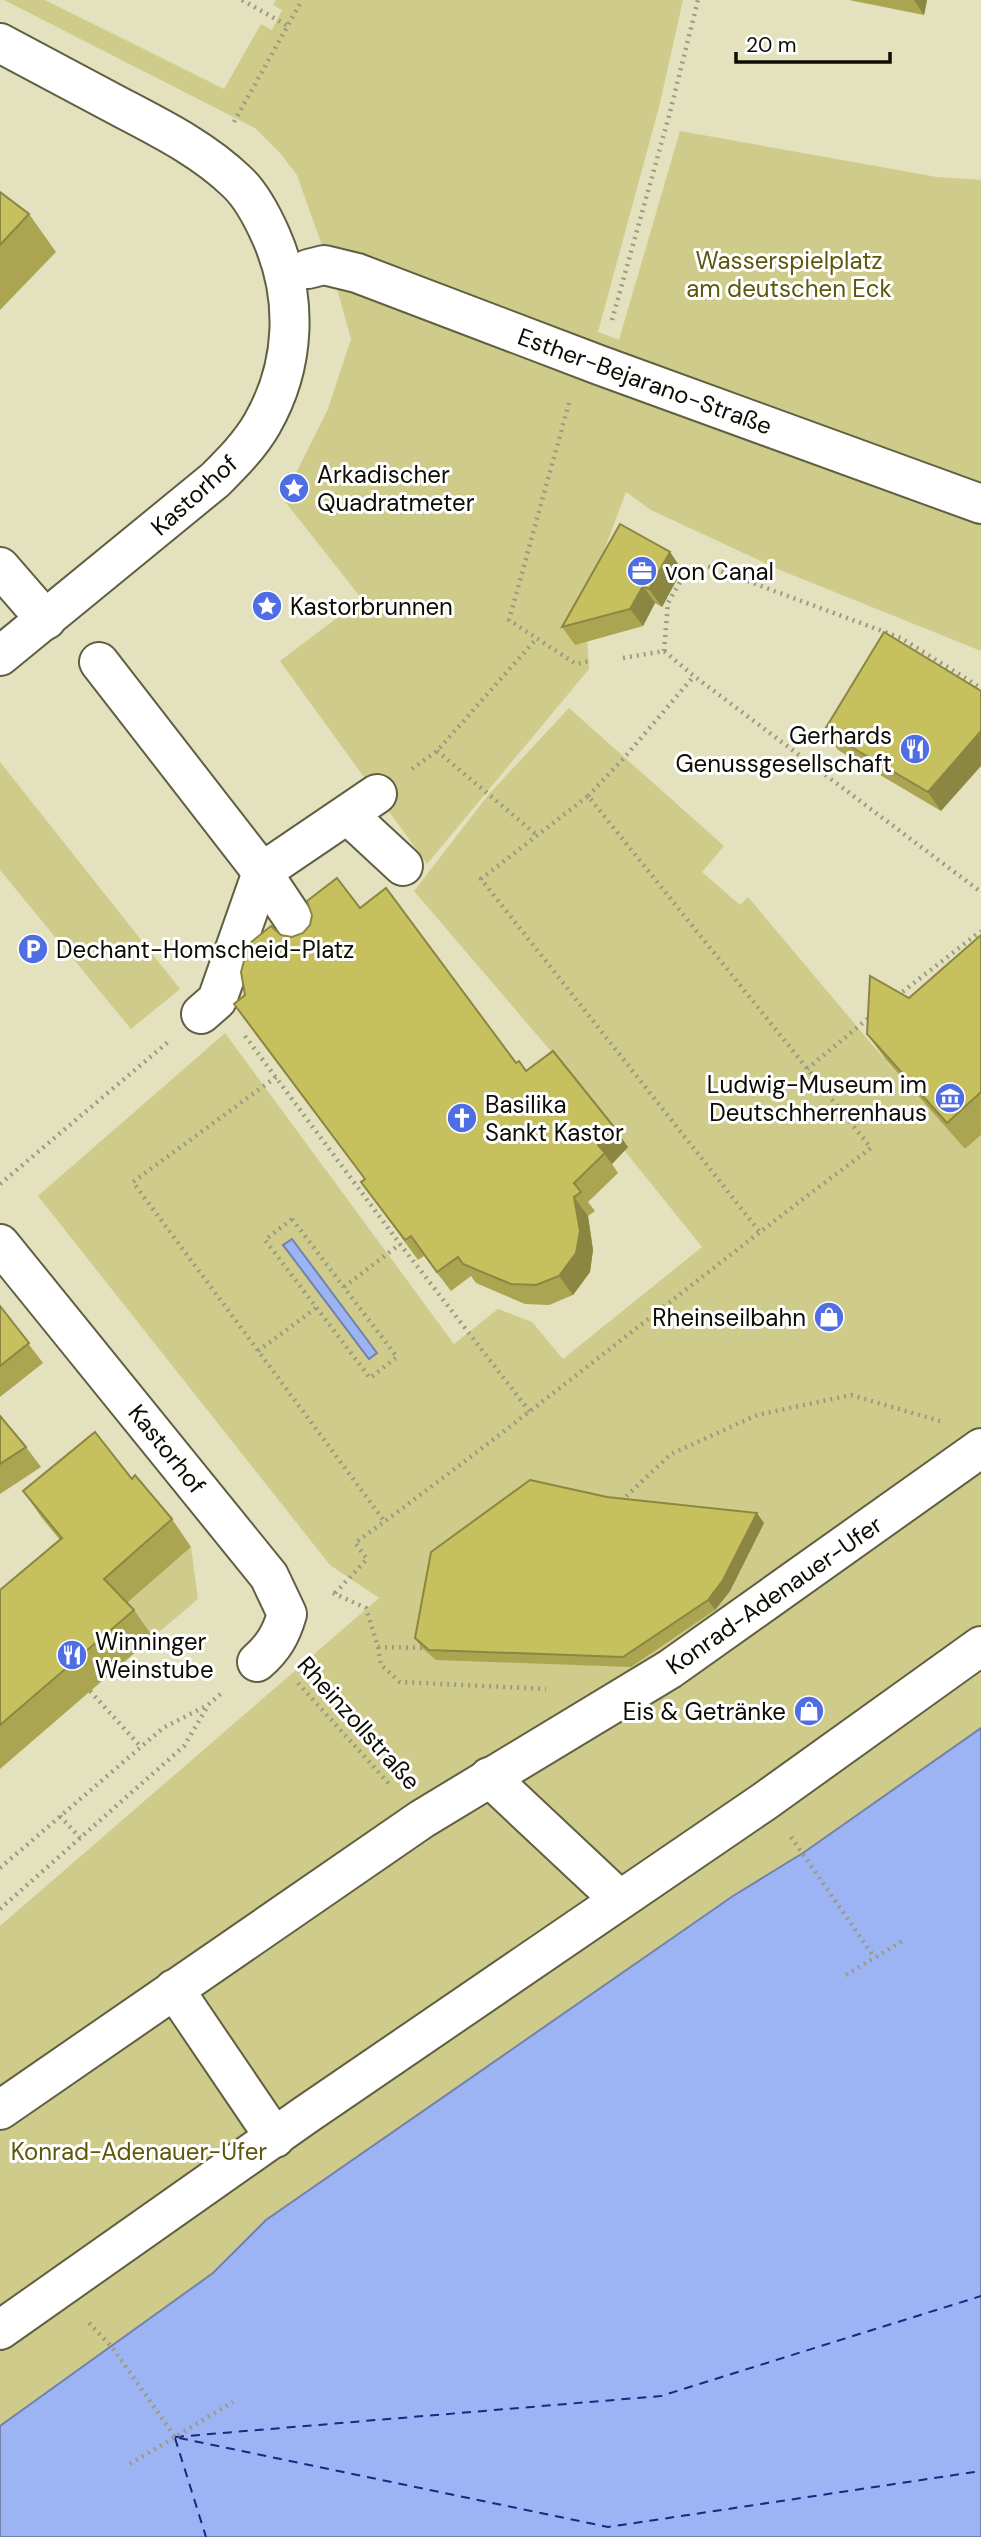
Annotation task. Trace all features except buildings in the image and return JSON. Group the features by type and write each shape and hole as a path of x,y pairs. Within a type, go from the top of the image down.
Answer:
{"street":[{"name":"Kastorhof","path":"0,43 168,132 212,160 240,184 266,225 281,260 297,273 291,329 278,391 262,424 240,454 215,480 0,656"},
{"name":"Esther-Bejarano-Straße","path":"297,273 324,265 357,273 590,362 981,504"},
{"path":"0,567 46,620"},
{"path":"99,662 262,872 304,935"},
{"path":"209,1007 262,872 363,804 403,866"},
{"name":"Kastorhof","path":"0,1244 269,1576 287,1614 282,1632 264,1656"},
{"name":"Konrad-Adenauer-Ufer","path":"0,2110 422,1819 670,1670 981,1448"},
{"path":"0,2330 619,1899 765,1801 981,1646"},
{"path":"489,1777 619,1899"},
{"path":"174,1989 275,2138"}],"path":[{"path":"242,0 288,26"},
{"path":"231,129 302,0"},
{"path":"589,661 576,664 509,620 669,116 698,0"},
{"path":"664,651 668,603 680,582 707,566 901,638 981,688"},
{"path":"363,804 437,751 537,638"},
{"path":"623,658 664,651 981,892"},
{"path":"694,676 588,796 481,879 759,1231"},
{"path":"437,751 538,836"},
{"path":"335,1593 367,1559 355,1543 530,1412 759,1231 871,1148 588,796"},
{"path":"893,999 981,930"},
{"path":"0,1184 209,1007 275,1077 530,1412"},
{"path":"807,1069 882,1007"},
{"path":"275,1077 133,1182 385,1522"},
{"path":"357,1185 365,1179"},
{"path":"292,1219 344,1287 397,1357 370,1378 265,1240 292,1219"},
{"path":"344,1287 400,1244"},
{"path":"258,1351 316,1307"},
{"path":"614,1507 671,1454 757,1415 851,1395 942,1422"},
{"path":"366,1608 381,1665 400,1682 599,1691 618,1702"},
{"path":"378,1647 422,1648"},
{"name":"Rheinzollstraße","path":"264,1656 422,1819"},
{"path":"0,1868 163,1728 208,1705 226,1689"},
{"path":"90,1691 141,1747"},
{"path":"0,1909 184,1746 208,1705"},
{"path":"60,1816 80,1838"},
{"path":"789,1833 874,1957"},
{"path":"846,1975 904,1940"},
{"path":"84,2316 111,2347 175,2437"},
{"path":"130,2464 233,2402"}],"green space":[{"name":"Wasserspielplatz am deutschen Eck","path":"4,0 45,0 224,89 261,24 272,30 282,10 273,5 276,0 683,0 659,107 598,332 619,340 680,131 937,177 981,180 981,651 780,570 651,510 626,492 576,625 587,636 589,669 427,864 280,661 362,599 283,499 328,409 351,339 336,285 297,175 255,128"},
{"path":"569,708 724,846 702,872 740,905 748,897 886,1061 965,1149 981,1135 981,1728 803,1853 733,1896 266,2220 213,2273 0,2426 0,1926 379,1598 330,1565 38,1196 225,1033 454,1344 498,1309 532,1322 563,1359 702,1247 624,1150 627,1146 567,1070 414,891 489,794"},
{"path":"0,762 180,989 131,1029 0,870"},
{"path":"191,1547 198,1599 153,1637 124,1606"}],"water":[{"path":"292,1239 377,1353 369,1359 283,1245"},
{"path":"981,1728 981,2537 0,2537 0,2426 213,2273 266,2220 733,1896 803,1853"}],"ferry route":[{"path":"175,2437 661,2396 981,2296"},
{"path":"175,2438 206,2537"},
{"path":"179,2438 608,2527 981,2471"}],"place":[{"name":"Arkadischer Quadratmeter","path":"294,488"},
{"name":"von Canal","path":"642,571"},
{"name":"Kastorbrunnen","path":"267,606"},
{"name":"Gerhards Genussgesellschaft","path":"915,749"},
{"name":"Dechant-Homscheid-Platz","path":"33,949"},
{"name":"Ludwig-Museum im Deutschherrenhaus","path":"950,1098"},
{"name":"Basilika Sankt Kastor","path":"462,1118"},
{"name":"Rheinseilbahn","path":"829,1317"},
{"name":"Winninger Weinstube","path":"72,1655"},
{"name":"Eis & Getränke","path":"809,1711"}]}
